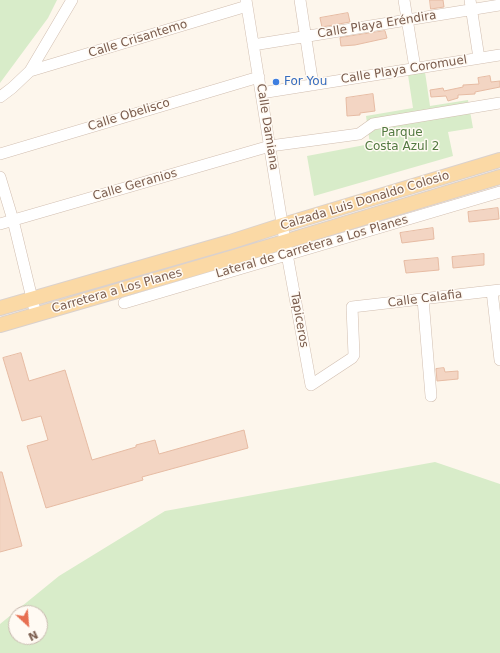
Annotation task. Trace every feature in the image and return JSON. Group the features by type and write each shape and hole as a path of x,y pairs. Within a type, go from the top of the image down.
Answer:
{"main road":[{"name":"Calzada Luis Donaldo Colosio","path":"230,242 500,160"},
{"name":"Calzada Luis Donaldo Colosio","path":"234,257 287,248 500,177"},
{"name":"Carretera a Los Planes","path":"0,308 230,242"},
{"name":"Carretera a Los Planes","path":"0,325 234,257"}],"street":[{"path":"0,97 30,71 72,0"},
{"path":"300,0 313,85"},
{"path":"404,0 415,68"},
{"name":"Calle Crisantemo","path":"30,71 247,3"},
{"name":"Calle Damiana","path":"247,3 287,248"},
{"path":"471,5 479,58"},
{"name":"Calle Playa Eréndira","path":"253,45 408,20 471,5 500,5"},
{"name":"Calle Playa Coromuel","path":"262,94 500,55"},
{"name":"Calle Obelisco","path":"0,154 259,77"},
{"name":"Calle Geranios","path":"0,224 270,146 360,134 373,124 500,103"},
{"path":"0,177 13,220 36,315"},
{"name":"Lateral de Carretera a Los Planes","path":"124,303 287,248 500,192"},
{"name":"Tapiceros","path":"287,248 311,385 348,361 354,355 352,309"},
{"path":"496,290 500,360"},
{"name":"Calle Calafia","path":"352,309 353,307 496,290"},
{"path":"423,299 431,396"}],"green space":[{"path":"0,0 57,0 48,18 0,83"},
{"name":"Parque Costa Azul 2","path":"425,72 430,106 468,100 473,128 448,132 453,156 314,196 307,156 370,144 366,116 413,108 408,75"},
{"path":"435,462 500,484 500,653 0,653 0,624 8,617 8,645 48,645 48,605 23,605 59,576 165,511"}],"building":[{"path":"430,0 443,0 444,7 431,9"},
{"path":"348,13 350,22 322,27 320,18"},
{"path":"385,31 387,38 355,45 341,46 340,38"},
{"path":"490,76 491,82 500,81 500,87 475,92 475,94 458,95 458,98 448,101 446,96 431,97 430,90 443,88 444,91 463,87 463,85 479,84 478,78"},
{"path":"373,94 375,111 360,113 360,115 347,116 346,98"},
{"path":"498,208 499,219 469,222 468,212"},
{"path":"433,228 434,239 402,243 400,233"},
{"path":"484,254 484,265 453,268 452,257"},
{"path":"438,258 439,270 406,273 404,261"},
{"path":"21,353 29,381 65,370 92,460 155,440 159,454 244,430 248,448 142,477 143,480 46,508 27,446 48,440 41,416 22,421 3,358"},
{"path":"444,368 445,372 458,371 458,379 437,381 436,369"},
{"path":"0,472 2,472 22,546 0,552"}],"place":[{"name":"For You","path":"276,82"}]}
